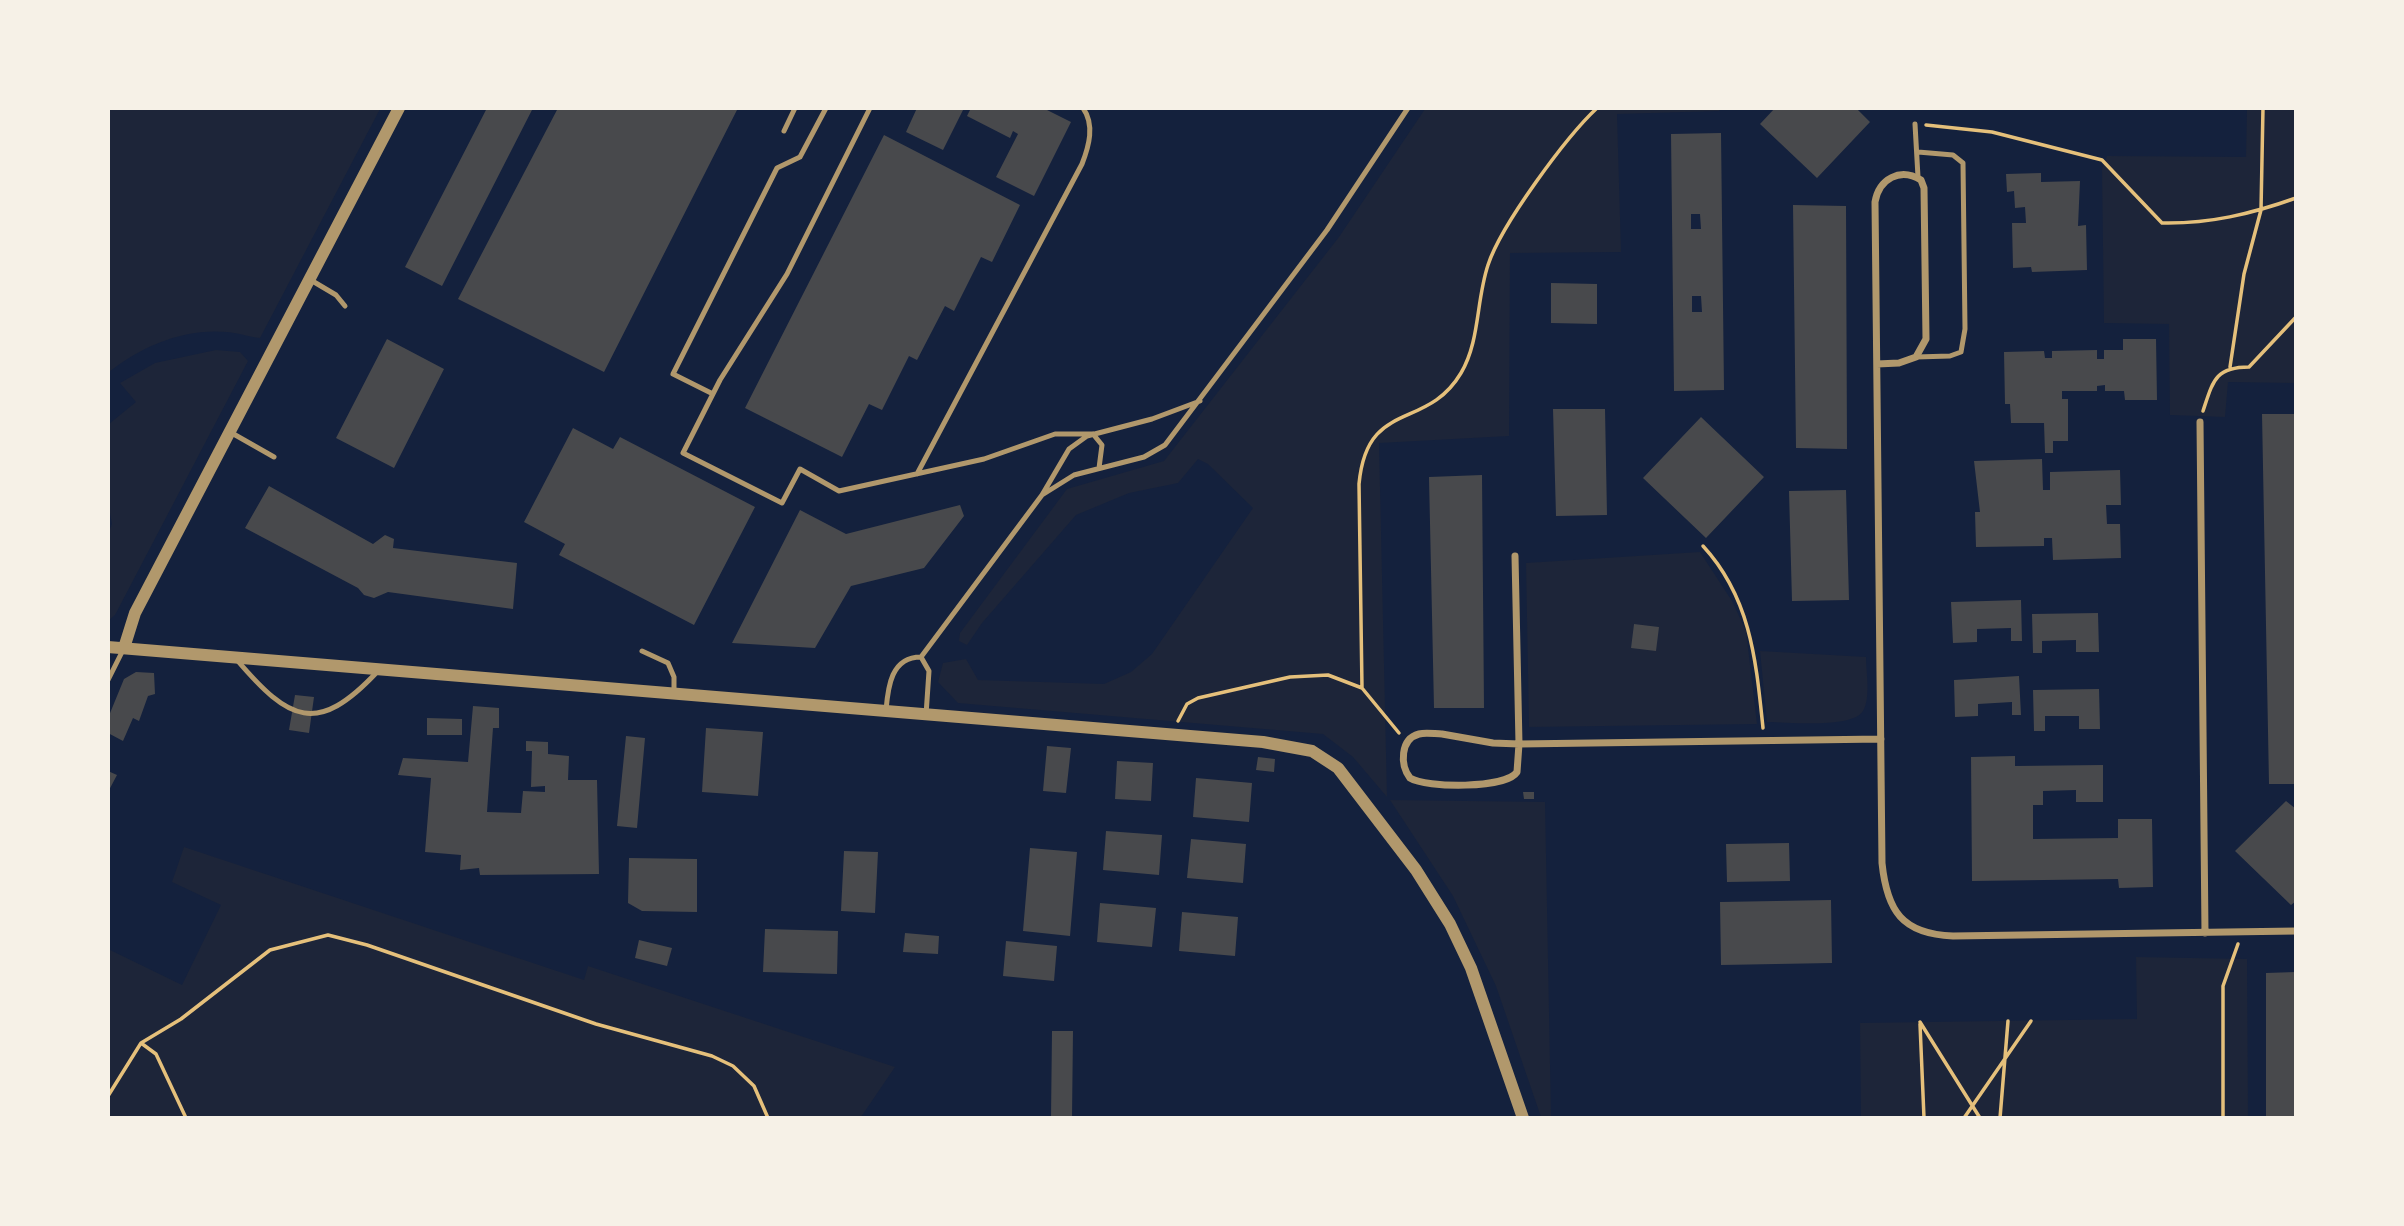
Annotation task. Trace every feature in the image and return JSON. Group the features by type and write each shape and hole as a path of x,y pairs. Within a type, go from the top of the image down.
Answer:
{"street":[{"path":"124,648 135,613 399,108"},
{"path":"1877,364 1899,363 1916,357 1924,347 1927,325 1924,188 1918,177 1889,178 1877,196 1877,364 1881,740 1885,886 1895,912 1913,927 1928,933 1953,936 2295,931"},
{"path":"2200,422 2205,933"},
{"path":"1515,556 1519,744 1519,765 1513,778 1508,781 1415,781 1406,772 1402,759 1408,742 1418,734 1432,733 1493,743 1519,744 1881,740"},
{"path":"108,647 1298,747 1318,754 1338,768 1416,870 1450,924 1489,1011 1524,1118"}],"lane":[{"path":"784,131 795,108"},
{"path":"713,394 674,374 777,168 800,157 826,108"},
{"path":"870,108 782,282 713,394 684,453 782,503 800,469 839,491 984,459 1055,433 1093,434 1102,445 1099,468"},
{"path":"916,475 1082,164 1090,132 1088,117 1083,108"},
{"path":"1042,495 1066,479 1144,457 1161,449 1327,230 1408,108"},
{"path":"1915,124 1918,177"},
{"path":"1916,357 1950,356 1961,352 1965,329 1963,163 1953,155 1918,152"},
{"path":"309,279 336,295 345,306"},
{"path":"885,712 894,672 906,659 921,657 1042,495 1063,455 1078,441 1093,434 1152,419 1200,401"},
{"path":"230,432 274,457"},
{"path":"108,680 124,648"},
{"path":"642,651 668,663 674,677 674,694"},
{"path":"235,657 266,694 298,711 314,714 339,707 380,670"},
{"path":"921,657 929,671 926,715"}],"path":[{"path":"1362,688 1359,484 1364,452 1377,433 1436,401 1460,376 1470,353 1485,277 1497,244 1571,138 1597,108"},
{"path":"2230,367 2244,274 2261,210 2263,108"},
{"path":"1915,124 1992,132 2102,160 2162,223 2183,224 2248,215 2295,198"},
{"path":"2200,422 2216,376 2230,367 2249,367 2295,317"},
{"path":"1703,546 1745,613 1754,651 1765,741"},
{"path":"1175,736 1181,710 1187,704 1242,686 1290,677 1328,675 1362,688 1408,742"},
{"path":"2223,1118 2222,986 2242,932"},
{"path":"108,1096 141,1044 181,1019 270,950 328,936 367,945 596,1024 712,1056 733,1066 754,1086 768,1118"},
{"path":"2000,1118 2008,1021"},
{"path":"1965,1118 2031,1021"},
{"path":"1924,1118 1920,1022 1980,1118"},
{"path":"141,1044 156,1054 186,1118"}],"shaded area":[{"path":"109,108 380,109 260,338 211,332 179,336 135,354 109,372"},
{"path":"1425,109 1720,109 1617,114 1621,252 1510,253 1509,436 1379,443 1387,797 1353,757 1323,734 958,703 938,682 943,663 966,659 978,680 1104,684 1131,672 1152,654 1253,508 1208,464 1198,459 1178,483 1129,493 1076,515 982,623 967,645 959,641 960,633 1067,489 1164,461 1339,237"},
{"path":"2247,109 2295,109 2295,383 2228,382 2225,417 2170,415 2169,324 2104,323 2102,169 2107,156 2246,157"},
{"path":"216,350 240,352 248,361 115,615 109,620 108,534 112,524 108,503 109,424 136,402 120,383 155,363"},
{"path":"1700,552 1732,601 1746,631 1757,724 1529,727 1526,563","holes":["1634,624 1659,627 1631,648"]},
{"path":"1760,651 1866,657 1867,692 1863,711 1857,717 1833,722 1767,722"},
{"path":"1390,800 1545,802 1551,1117 1541,1117 1496,986 1453,896"},
{"path":"184,847 584,980 588,966 895,1067 861,1117 109,1117 108,949 182,985 221,905 172,882"},
{"path":"2136,957 2247,959 2248,1117 1861,1117 1860,1023 2137,1019"}],"building":[{"path":"487,108 533,108 442,286 405,267"},
{"path":"558,108 738,108 604,372 458,299"},
{"path":"917,108 964,108 943,150 906,132"},
{"path":"971,108 1043,108 1071,122 1034,196 996,177 1018,134 1013,131 1010,138 967,116"},
{"path":"1775,108 1856,108 1870,122 1817,178 1760,124"},
{"path":"1721,133 1724,390 1674,391 1671,134","holes":["1691,214 1700,214 1701,229 1691,229","1692,296 1701,296 1702,312 1692,312"]},
{"path":"884,135 1020,205 992,262 981,257 954,311 945,306 917,360 909,356 882,410 869,404 842,457 745,408"},
{"path":"2041,173 2041,182 2080,181 2078,226 2086,225 2087,270 2032,272 2031,267 2013,268 2012,223 2026,223 2025,207 2015,208 2014,191 2007,192 2006,174"},
{"path":"1793,205 1846,206 1847,449 1796,448"},
{"path":"1551,283 1597,284 1597,324 1551,323"},
{"path":"387,339 444,369 394,468 336,438"},
{"path":"2123,339 2156,339 2157,400 2125,400 2124,391 2105,391 2105,385 2097,386 2097,391 2062,391 2062,399 2068,399 2068,441 2053,441 2053,453 2045,453 2044,423 2011,423 2010,404 2005,404 2004,352 2044,351 2045,358 2052,358 2052,351 2097,350 2097,359 2104,359 2104,350 2123,350"},
{"path":"1553,409 1605,409 1607,515 1556,516"},
{"path":"2262,414 2296,414 2296,784 2269,784"},
{"path":"1701,417 1764,477 1706,538 1643,478"},
{"path":"573,428 613,449 620,437 755,507 694,625 559,555 565,544 524,522"},
{"path":"2042,459 2043,490 2050,490 2050,472 2120,470 2121,505 2106,505 2107,524 2120,524 2121,558 2053,560 2052,538 2044,538 2044,546 1976,547 1975,512 1980,512 1974,461"},
{"path":"1482,475 1484,708 1434,708 1429,477"},
{"path":"269,486 373,544 385,535 394,539 393,548 517,563 513,609 388,592 374,598 364,595 358,588 245,528"},
{"path":"1846,490 1849,600 1792,601 1789,491"},
{"path":"960,505 964,516 924,568 851,586 815,648 732,643 800,510 846,534"},
{"path":"2021,600 2022,641 2011,641 2011,628 1977,629 1977,642 1953,643 1951,602"},
{"path":"2098,613 2099,652 2076,652 2076,640 2042,641 2042,653 2033,653 2032,614"},
{"path":"1634,624 1659,627 1656,651 1631,648"},
{"path":"136,672 154,673 155,694 148,696 139,721 133,718 123,741 108,733 108,718 124,679"},
{"path":"2019,676 2021,715 2012,715 2012,702 1978,704 1978,716 1955,717 1954,680"},
{"path":"2099,689 2100,729 2079,729 2079,716 2045,716 2045,731 2034,731 2033,690"},
{"path":"295,695 314,697 309,733 289,730"},
{"path":"473,706 499,708 499,728 493,728 487,812 521,813 523,791 545,792 545,786 531,787 532,751 526,751 526,741 548,742 548,754 569,756 568,780 597,780 599,874 480,875 479,868 460,870 461,855 425,852 431,778 398,775 403,758 468,762"},
{"path":"427,718 462,719 462,735 427,735"},
{"path":"706,728 763,732 758,796 702,792"},
{"path":"626,736 645,738 637,828 617,826"},
{"path":"1047,746 1071,748 1066,793 1043,791"},
{"path":"2015,756 2015,766 2103,765 2103,802 2076,802 2076,790 2043,791 2043,805 2033,805 2033,839 2118,838 2118,819 2152,819 2153,887 2119,888 2118,879 1972,881 1971,757"},
{"path":"1258,757 1275,759 1274,772 1256,770"},
{"path":"1117,761 1153,763 1151,801 1115,799"},
{"path":"108,771 117,775 108,792"},
{"path":"1196,778 1252,783 1249,822 1193,817"},
{"path":"1523,792 1534,792 1534,799 1524,799"},
{"path":"2286,801 2296,809 2296,901 2291,905 2235,851"},
{"path":"1106,831 1162,835 1159,875 1103,870"},
{"path":"1191,839 1246,844 1243,883 1187,878"},
{"path":"1789,843 1790,881 1727,882 1726,844"},
{"path":"1030,848 1077,852 1070,936 1023,931"},
{"path":"844,851 878,852 875,913 841,911"},
{"path":"629,858 697,859 697,912 642,911 628,903"},
{"path":"1831,900 1832,963 1721,965 1720,902"},
{"path":"1100,903 1156,908 1152,947 1097,942"},
{"path":"1182,912 1238,917 1235,956 1179,951"},
{"path":"765,929 838,931 837,974 763,972"},
{"path":"905,933 939,936 938,954 903,952"},
{"path":"639,940 672,948 667,966 635,958"},
{"path":"1006,941 1057,946 1054,981 1003,976"},
{"path":"2296,972 2296,1118 2266,1118 2266,973"},
{"path":"1052,1031 1073,1031 1072,1118 1051,1118"}]}
